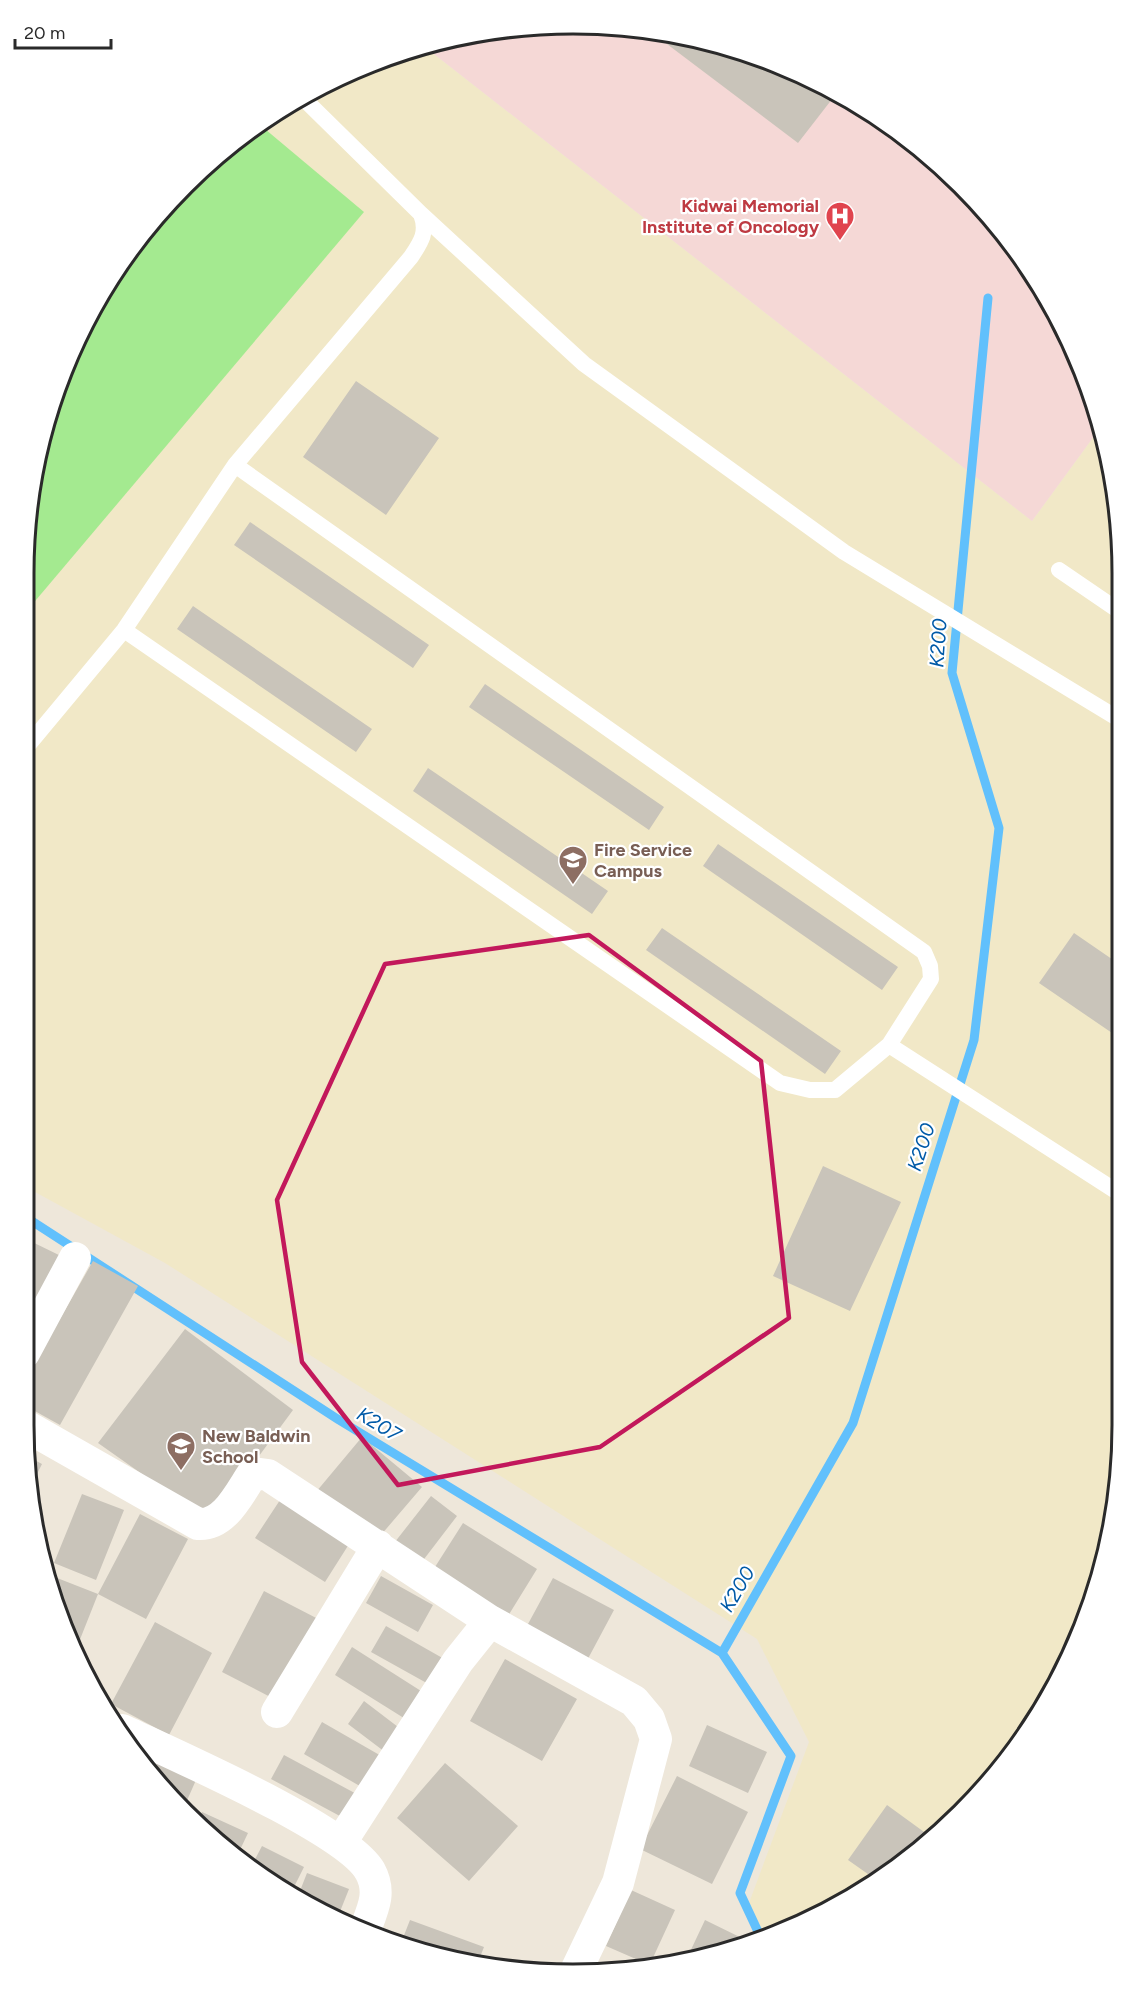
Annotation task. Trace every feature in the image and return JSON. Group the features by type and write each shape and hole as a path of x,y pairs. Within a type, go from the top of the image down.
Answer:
{"street":[{"path":"34,1334 75,1258"},
{"path":"34,1431 198,1524 207,1525 221,1518 254,1473 268,1475 490,1621 634,1701 650,1719 656,1739 618,1883 579,1964"},
{"path":"277,1712 378,1546"},
{"path":"341,1842 458,1661 490,1621"},
{"path":"132,1735 263,1798 341,1842 370,1870 378,1898 368,1923"}],"lane":[{"path":"309,104 421,214 584,364 844,552 1112,715"},
{"path":"34,737 124,630 235,465 411,257 422,241 426,226 421,214"},
{"path":"124,630 780,1083 810,1090 835,1090 889,1045 931,979 930,966 924,952 235,465"},
{"path":"1059,570 1112,606"},
{"path":"889,1045 1112,1189"}],"highlighted area":[{"path":"589,935 761,1061 789,1318 600,1447 398,1485 302,1362 277,1200 385,964"}],"shaded area":[{"name":"Kidwai Memorial Institute of Oncology","path":"574,34 644,39 679,45 747,63 812,90 873,125 902,146 955,192 979,218 1022,274 1057,335 1084,400 1094,436 1032,521 433,53 503,39"},
{"name":"Fire Service Campus","path":"433,53 1032,521 1094,436 1108,503 1112,574 1112,1426 1108,1496 1102,1531 1084,1599 1057,1664 1022,1725 1001,1754 955,1807 929,1831 873,1874 843,1892 812,1909 762,1930 749,1903 809,1742 757,1639 165,1263 34,1191 34,574 39,503 45,468 63,400 90,335 125,274 146,245 192,192 218,168 274,125 335,90 400,63"}],"green space":[{"path":"267,130 364,212 34,602 39,503 45,468 63,400 90,335 107,304 125,274 168,218 218,168"}],"building":[{"path":"665,43 747,63 831,100 798,143"},
{"path":"356,381 439,438 386,515 303,457"},
{"path":"250,522 429,645 413,668 234,545"},
{"path":"193,606 372,729 356,752 177,629"},
{"path":"485,684 664,807 649,830 469,707"},
{"path":"428,768 608,891 592,914 413,791"},
{"path":"718,844 898,967 882,990 703,866"},
{"path":"662,928 841,1051 825,1074 646,950"},
{"path":"1074,933 1112,959 1112,1033 1039,983"},
{"path":"823,1166 901,1202 850,1311 773,1276"},
{"path":"34,1243 63,1257 34,1316"},
{"path":"93,1261 138,1286 60,1425 34,1411 34,1364"},
{"path":"185,1329 293,1410 210,1522 98,1443"},
{"path":"362,1437 422,1487 375,1542 316,1492"},
{"path":"36,1461 42,1464 37,1474"},
{"path":"82,1494 124,1510 96,1580 54,1563"},
{"path":"431,1496 457,1516 418,1567 391,1547"},
{"path":"282,1497 351,1541 325,1582 255,1538"},
{"path":"140,1514 188,1539 146,1619 98,1594"},
{"path":"463,1523 537,1569 503,1624 428,1578"},
{"path":"381,1576 433,1605 418,1632 366,1603"},
{"path":"57,1578 98,1594 80,1640"},
{"path":"553,1578 614,1610 583,1668 522,1635"},
{"path":"264,1591 322,1621 280,1702 222,1672"},
{"path":"155,1622 212,1653 169,1735 112,1703"},
{"path":"386,1626 446,1660 432,1686 371,1652"},
{"path":"352,1647 432,1698 415,1725 335,1675"},
{"path":"505,1659 577,1699 542,1761 470,1721"},
{"path":"364,1701 402,1730 385,1752 348,1724"},
{"path":"322,1722 390,1761 372,1793 304,1754"},
{"path":"707,1725 767,1752 748,1793 689,1766"},
{"path":"284,1755 364,1798 351,1822 271,1779"},
{"path":"157,1763 196,1780 187,1801 168,1781 156,1766"},
{"path":"445,1763 518,1826 469,1881 397,1818"},
{"path":"677,1776 748,1812 712,1884 640,1849"},
{"path":"887,1805 926,1833 870,1876 848,1860"},
{"path":"202,1812 248,1833 240,1849 218,1831 201,1815"},
{"path":"262,1846 304,1867 294,1886 255,1860"},
{"path":"307,1873 349,1889 340,1911 300,1890"},
{"path":"631,1890 675,1910 653,1959 639,1960 606,1946"},
{"path":"410,1920 484,1947 480,1956 403,1937"},
{"path":"705,1920 741,1938 713,1946 690,1951"}],"waterway":[{"name":"K200","path":"722,1653 853,1423 974,1040 999,828 952,673 988,298"},
{"name":"K207","path":"34,1222 339,1420 722,1653 791,1756 740,1893 758,1932"}],"place":[{"name":"Kidwai Memorial Institute of Oncology","path":"840,242"},
{"name":"Fire Service Campus","path":"573,886"},
{"name":"New Baldwin School","path":"181,1472"}]}
